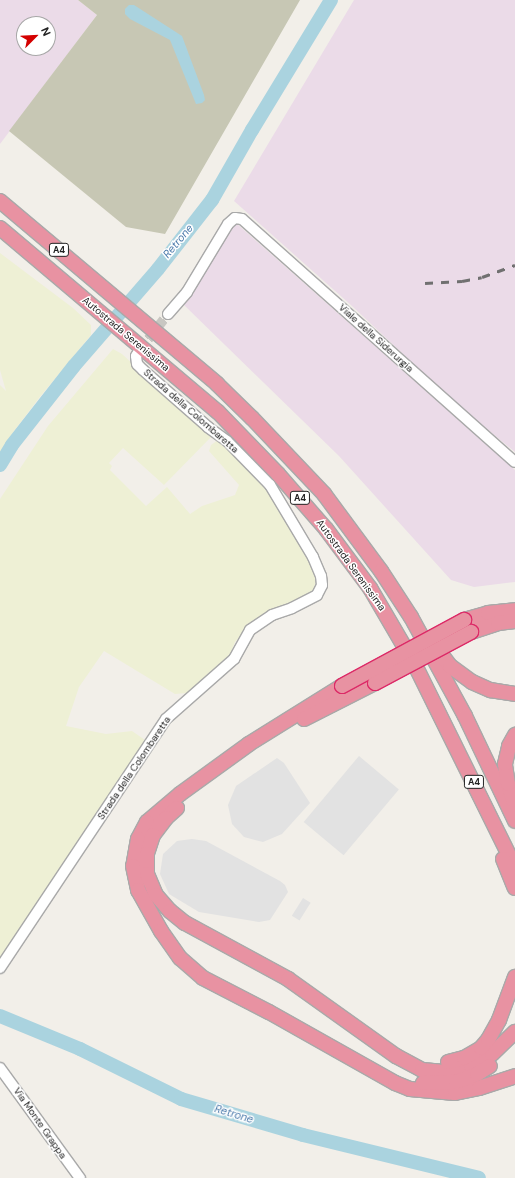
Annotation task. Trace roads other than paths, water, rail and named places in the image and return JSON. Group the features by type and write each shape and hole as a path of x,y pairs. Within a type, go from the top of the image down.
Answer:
{"highway":[{"name":"Autostrada Serenissima","path":"0,201 217,384 247,413 324,494 381,571 412,617 465,716 515,821"},
{"name":"Autostrada Serenissima","path":"0,228 218,412 240,433 302,500 326,529 370,588 389,619 432,698 515,867"},
{"path":"324,494 350,520 387,568 450,666 464,677 482,687 498,692 515,694"},
{"path":"515,610 488,613 375,684 294,724 203,786 182,803 159,826 150,843 147,864 149,881 156,895 185,923 288,979 412,1066 422,1070 445,1072 480,1062 492,1054 515,1032"},
{"path":"515,621 468,626 342,686 249,744 180,794 147,822 138,839 133,866 138,890 161,931 180,958 203,978 269,1012 379,1075 410,1089 442,1093 479,1088 515,1076"},
{"path":"432,698 464,777 515,888"},
{"path":"515,735 509,746 505,764 508,784 515,804"},
{"path":"374,1040 401,1055 425,1062 452,1062 464,1058 481,1048 494,1030 515,977"},
{"path":"379,1075 417,1082 456,1082 488,1067 515,1046"}],"street":[{"name":"Viale della Siderurgia","path":"168,314 187,292 228,224 235,218 242,219 515,462"},
{"name":"Strada della Colombaretta","path":"0,968 166,719 234,659 250,630 272,615 292,608 317,595 322,585 321,576 313,557 270,485 228,441 208,427 143,370 138,364 136,356 139,351"},
{"name":"Via Monte Grappa","path":"0,1068 80,1178"}],"water":[{"path":"129,5 134,5 182,36 204,95 205,100 202,103 196,104 170,40 130,19 125,14 125,9"}],"waterway":[{"name":"Retrone","path":"0,465 12,445 74,366 158,269 212,200 252,130 331,0"},
{"name":"Retrone","path":"0,1016 80,1049 181,1099 303,1135 479,1178"}],"tunnel":[{"path":"139,351 168,314"}],"railway":[{"path":"425,283 462,281 482,277 515,265"}]}
